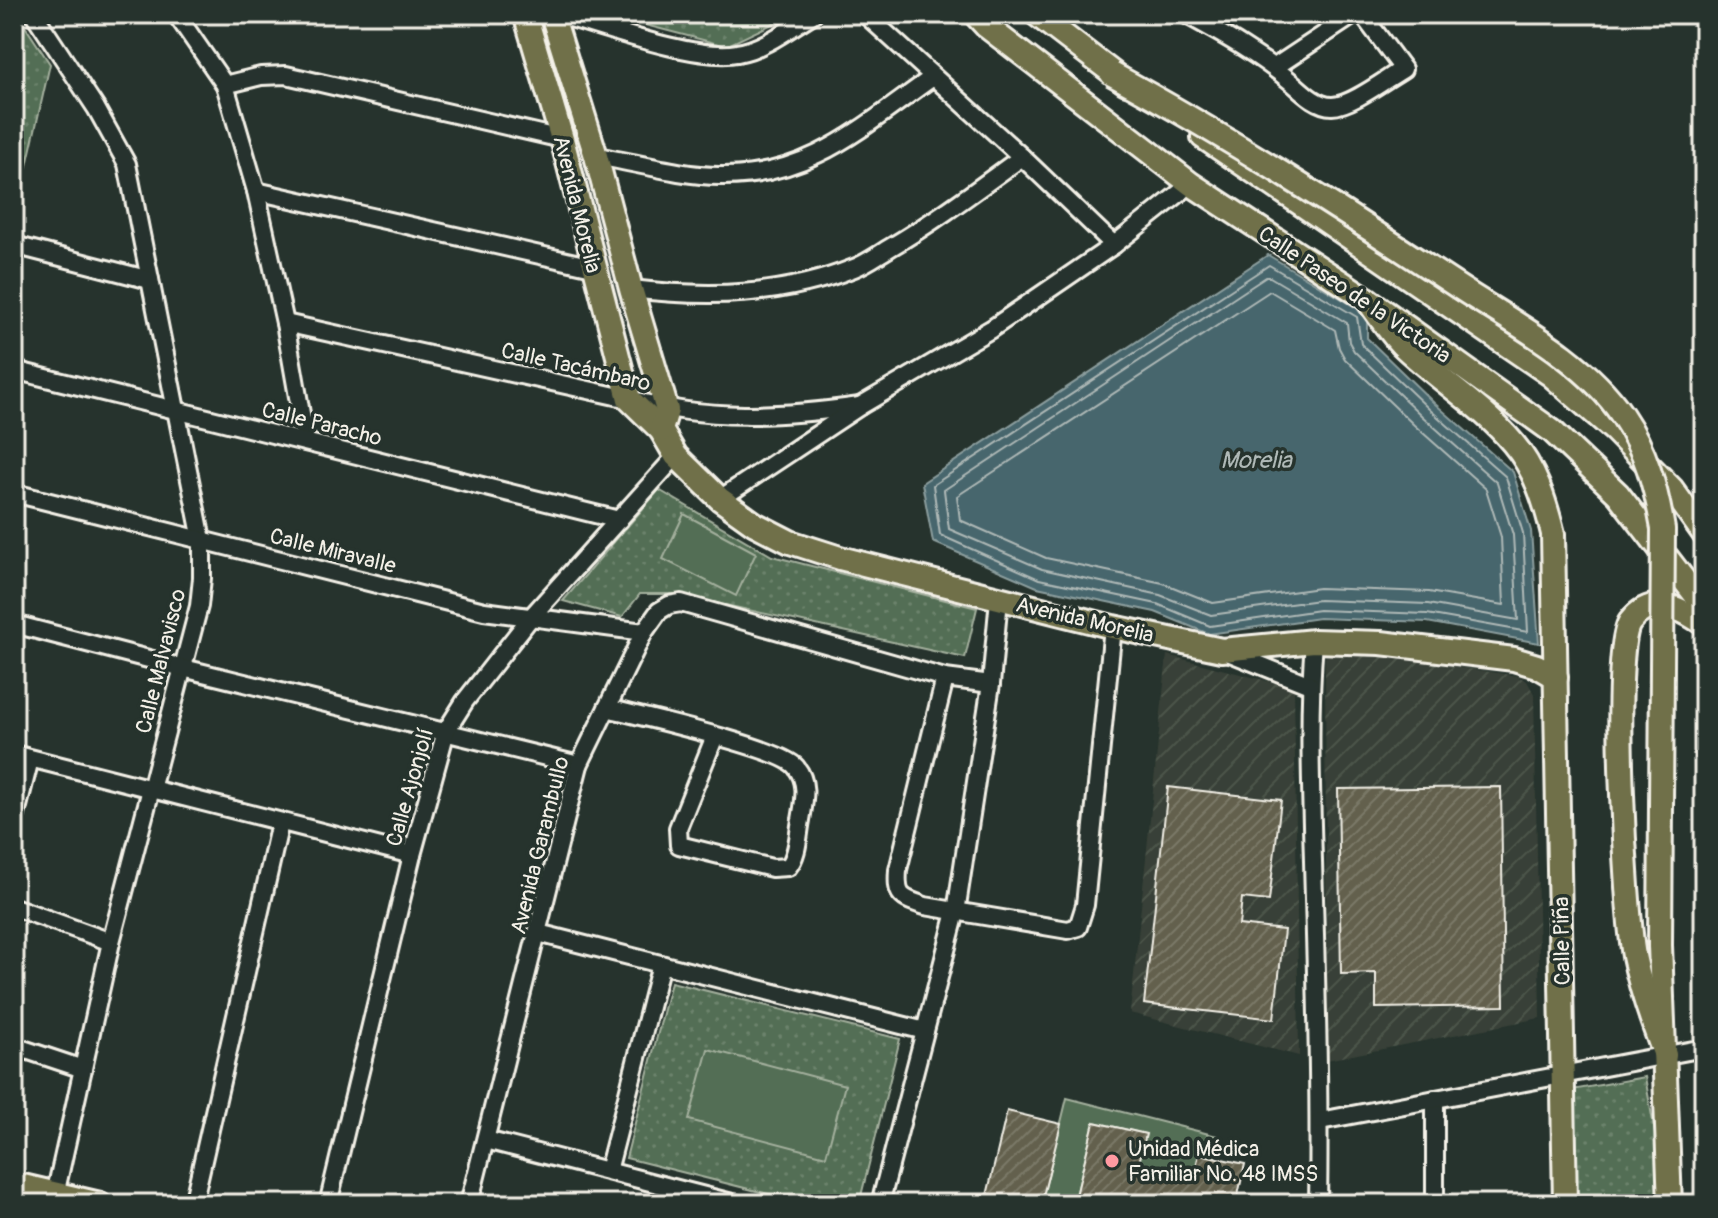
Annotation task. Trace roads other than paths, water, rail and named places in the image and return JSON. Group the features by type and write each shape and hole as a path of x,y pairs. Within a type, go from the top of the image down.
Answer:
{"main road":[{"name":"Avenida Morelia","path":"525,14 562,139 629,399 664,420"},
{"name":"Avenida Morelia","path":"554,14 596,156 676,456 720,499 755,524 790,542 999,599 1222,650 1314,641 1381,643 1514,659 1537,666 1556,677"},
{"name":"Calle Paseo de la Victoria","path":"975,14 986,26 1191,184 1367,299 1552,431 1618,494 1704,606"},
{"name":"Calle Paseo de la Victoria","path":"1036,14 1112,74 1551,375 1615,431 1672,489 1704,534"},
{"path":"1112,74 1255,155 1543,343 1591,379 1621,414 1642,450 1656,489 1663,529 1660,945 1670,1204"},
{"name":"Calle Piña","path":"1367,299 1402,344 1491,420 1514,445 1545,501 1553,534 1565,1204"},
{"path":"1665,1055 1644,1001 1633,953 1621,747 1621,648 1628,624 1642,609 1655,604 1677,607 1704,624"},
{"path":"14,1184 100,1204"}],"street":[{"name":"Calle Malvavisco","path":"34,14 96,108 127,164 202,540 199,606 111,942 55,1195"},
{"path":"176,14 225,85 256,191 285,323 306,442"},
{"path":"554,14 681,49 725,54 752,49 813,14"},
{"path":"865,14 1114,245"},
{"path":"1185,14 1238,43 1275,67 1314,100 1329,106 1343,104 1403,69 1362,14"},
{"path":"1275,67 1355,14"},
{"path":"225,85 261,76 286,75 562,139"},
{"path":"596,156 716,176 761,174 799,164 834,146 933,77"},
{"path":"631,289 680,295 742,295 809,283 857,267 909,237 1022,157"},
{"name":"Calle Tacámbaro","path":"720,499 860,406 991,329 1114,245 1191,184"},
{"path":"256,191 593,267"},
{"path":"14,245 150,280"},
{"name":"Calle Tacámbaro","path":"285,323 629,399"},
{"name":"Calle Paracho","path":"14,370 619,520"},
{"name":"Calle Tacámbaro","path":"664,420 802,414 860,406"},
{"name":"Calle Ajonjolí","path":"328,1204 412,855 446,731 465,701 531,617 676,456"},
{"name":"Calle Miravalle","path":"14,493 484,611 644,632"},
{"path":"880,1204 956,912 991,684 999,599"},
{"name":"Avenida Garambullo","path":"469,1204 579,765 644,632 659,611 681,603 945,678 991,684"},
{"path":"14,624 579,765"},
{"path":"945,678 898,870 899,893 904,899 956,912 1068,930 1078,927 1082,917 1113,627"},
{"path":"1314,641 1310,685 1320,1121 1318,1204"},
{"path":"1222,650 1310,685"},
{"path":"607,708 715,736 793,763 804,783 805,798 794,855 788,867 772,868 679,845 678,828 715,736"},
{"path":"14,822 22,756 412,855"},
{"path":"193,1204 280,823"},
{"path":"14,907 111,942"},
{"path":"538,933 925,1031"},
{"path":"608,1171 661,964"},
{"path":"14,1046 83,1069"},
{"path":"1320,1121 1704,1048"},
{"path":"1435,1099 1435,1204"},
{"path":"486,1140 736,1204"}],"water":[{"name":"Morelia","path":"1268,255 1367,314 1367,338 1434,403 1513,472 1531,531 1539,643 1427,622 1319,618 1209,634 1155,612 1037,587 933,542 922,483"}],"place":[{"name":"Unidad Médica Familiar No. 48 IMSS","path":"1112,1161"}]}
